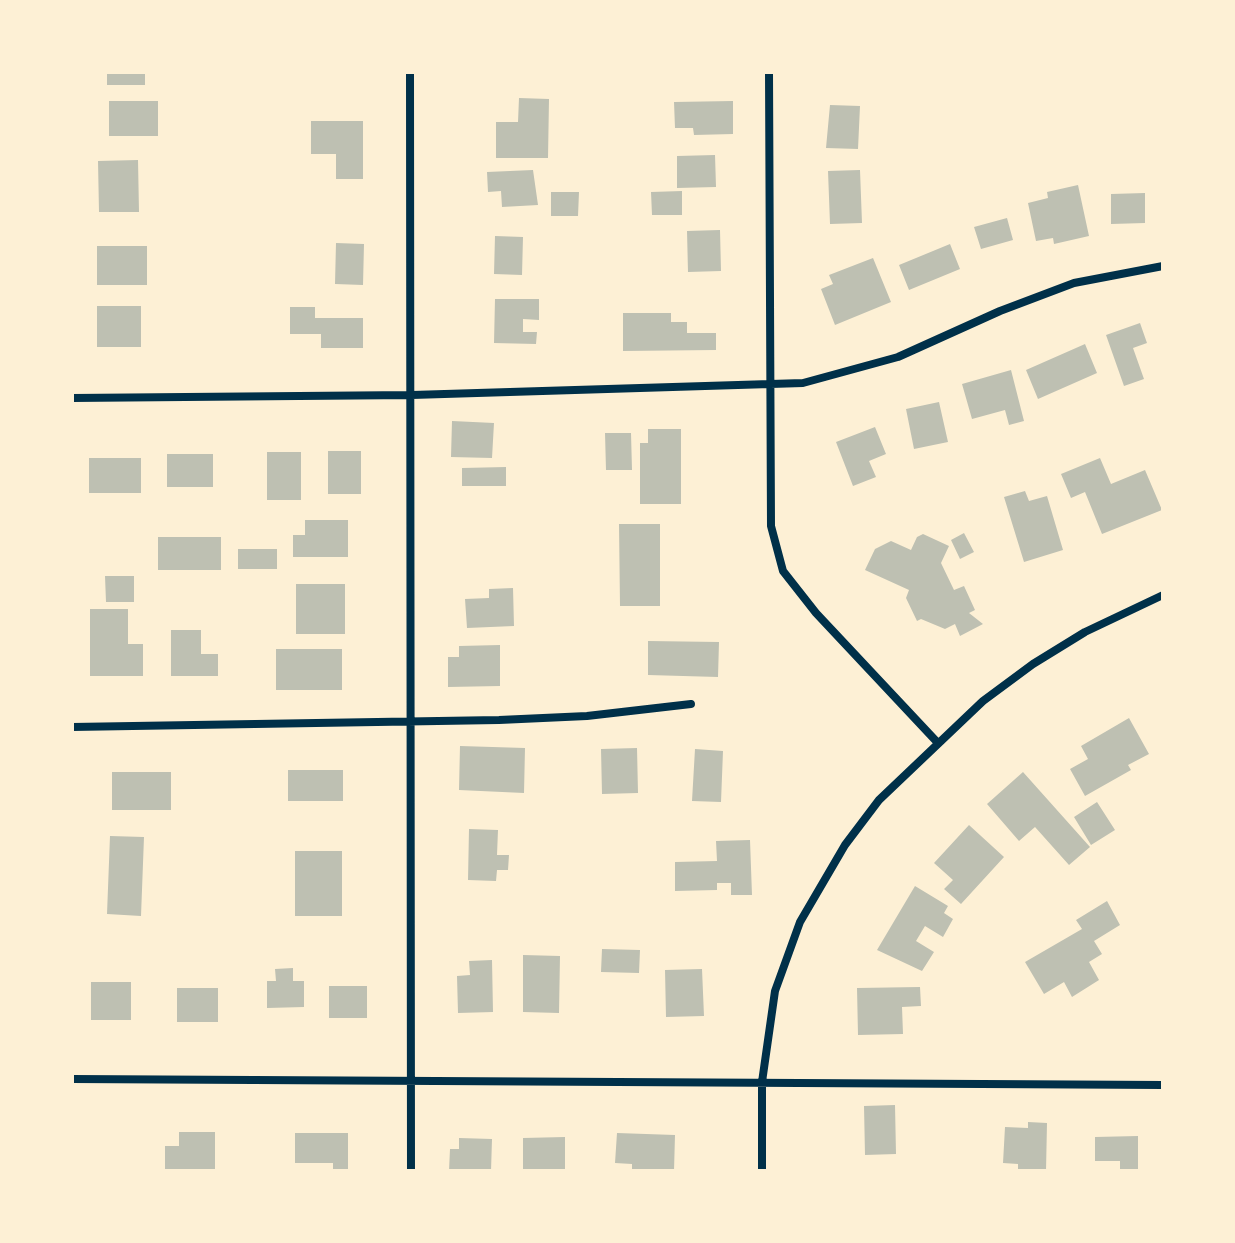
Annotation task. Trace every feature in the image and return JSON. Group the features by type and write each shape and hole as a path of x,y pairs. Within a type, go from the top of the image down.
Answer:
{"street":[{"path":"410,72 413,722 411,1171"},
{"path":"769,72 771,526 783,571 816,613 937,742"},
{"path":"72,398 412,395 803,383 867,368 1074,283 1163,266"},
{"path":"762,1171 762,1082 775,991 800,922 845,845 879,800 983,701 1033,664 1085,632 1163,595"},
{"path":"72,727 587,716 691,704"},
{"path":"72,1079 1163,1085"}],"building":[{"path":"107,72 145,72 145,85 107,85"},
{"path":"519,98 549,99 548,158 496,158 496,122 518,122"},
{"path":"109,101 158,101 158,136 109,136"},
{"path":"733,101 733,134 694,135 693,128 675,128 674,102"},
{"path":"830,105 860,106 858,149 826,148"},
{"path":"311,121 363,121 363,179 336,179 336,154 311,154"},
{"path":"715,155 716,187 677,188 677,156"},
{"path":"138,160 139,212 99,212 98,161"},
{"path":"533,170 538,205 502,207 501,191 488,192 487,172"},
{"path":"860,170 862,223 830,224 828,171"},
{"path":"1078,185 1089,236 1054,244 1053,238 1036,241 1028,203 1048,198 1047,192"},
{"path":"682,191 682,215 652,215 651,192"},
{"path":"551,192 579,192 578,216 551,216"},
{"path":"1145,193 1145,223 1111,224 1111,194"},
{"path":"1007,218 1013,240 981,249 974,227"},
{"path":"720,230 721,271 688,272 687,231"},
{"path":"495,236 523,237 522,275 494,274"},
{"path":"336,243 364,244 363,285 335,284"},
{"path":"950,244 960,269 909,290 899,265"},
{"path":"97,246 147,246 147,285 97,285"},
{"path":"873,258 891,302 835,325 821,289 833,284 829,275"},
{"path":"495,299 539,299 539,320 523,319 523,332 537,332 536,344 494,343"},
{"path":"97,306 141,306 141,347 97,347"},
{"path":"290,307 315,307 315,318 363,318 363,348 321,348 321,334 290,334"},
{"path":"623,313 671,313 671,322 687,322 687,333 716,333 716,350 623,351"},
{"path":"1140,323 1147,343 1133,348 1144,379 1124,386 1106,335"},
{"path":"1085,344 1097,373 1038,399 1026,370"},
{"path":"1011,370 1024,421 1009,425 1005,410 972,419 962,384"},
{"path":"939,402 948,442 914,449 906,409"},
{"path":"452,421 494,423 492,458 451,457"},
{"path":"875,427 886,454 869,461 876,477 853,486 836,442"},
{"path":"648,429 681,429 681,504 640,504 640,443 648,443"},
{"path":"605,433 631,433 632,470 606,470"},
{"path":"328,451 361,451 361,494 328,494"},
{"path":"267,452 301,452 301,500 267,500"},
{"path":"167,454 213,454 213,487 167,487"},
{"path":"89,458 141,458 141,493 89,493"},
{"path":"1100,458 1111,484 1145,470 1162,510 1102,534 1085,492 1071,498 1061,474"},
{"path":"506,467 506,486 462,486 462,468"},
{"path":"1025,491 1029,501 1047,496 1063,550 1024,562 1004,497"},
{"path":"305,520 348,520 348,557 293,557 293,535 305,535"},
{"path":"619,524 660,524 660,606 620,606"},
{"path":"964,533 974,552 960,559 951,540"},
{"path":"923,534 949,546 941,563 954,590 964,586 975,610 969,613 983,624 960,636 955,624 945,629 921,619 917,621 906,598 909,590 865,570 875,549 891,541 911,550 917,537"},
{"path":"158,537 221,537 221,570 158,570"},
{"path":"238,549 277,549 277,569 238,569"},
{"path":"105,576 134,576 134,602 106,602"},
{"path":"296,584 345,584 345,634 296,634"},
{"path":"513,588 514,626 467,628 465,599 489,598 489,589"},
{"path":"90,609 128,609 128,644 143,644 143,676 90,676"},
{"path":"171,630 201,630 201,654 218,654 218,676 171,676"},
{"path":"648,641 719,642 718,677 648,675"},
{"path":"500,645 500,686 448,687 448,657 459,657 459,646"},
{"path":"276,649 342,649 342,690 276,690"},
{"path":"1129,718 1149,754 1128,765 1131,770 1085,796 1070,769 1088,759 1081,746"},
{"path":"460,746 525,748 524,793 459,790"},
{"path":"637,748 638,793 602,794 601,749"},
{"path":"695,749 723,751 721,802 692,801"},
{"path":"288,770 343,770 343,801 288,801"},
{"path":"112,772 171,772 171,810 112,810"},
{"path":"1023,772 1090,847 1069,865 1035,827 1019,841 987,804"},
{"path":"1097,802 1115,830 1091,845 1074,817"},
{"path":"969,825 1004,857 961,904 944,889 953,880 934,863"},
{"path":"469,829 498,830 497,855 509,855 508,870 497,870 496,881 468,880"},
{"path":"110,836 144,837 141,916 107,914"},
{"path":"750,840 752,895 731,895 731,883 717,883 717,890 675,891 675,862 717,861 716,841"},
{"path":"295,851 342,851 342,916 295,916"},
{"path":"915,886 948,906 944,913 953,919 943,937 925,926 916,941 934,952 922,971 877,950"},
{"path":"1107,901 1120,925 1094,941 1102,954 1089,962 1099,980 1072,997 1064,982 1044,994 1025,962 1082,929 1076,920"},
{"path":"602,949 640,950 639,973 601,972"},
{"path":"523,955 560,956 559,1013 523,1012"},
{"path":"492,960 493,1012 458,1013 457,976 470,975 469,961"},
{"path":"293,968 293,981 304,981 304,1007 267,1008 267,981 276,981 275,969"},
{"path":"702,969 704,1016 666,1017 665,970"},
{"path":"91,982 131,982 131,1020 91,1020"},
{"path":"329,986 367,986 367,1018 329,1018"},
{"path":"920,987 921,1006 902,1007 903,1034 858,1035 857,988"},
{"path":"177,988 218,988 218,1022 177,1022"},
{"path":"895,1105 896,1154 865,1155 864,1106"},
{"path":"1028,1122 1047,1123 1046,1171 1018,1171 1018,1164 1003,1163 1005,1127 1028,1128"},
{"path":"179,1132 215,1132 215,1171 165,1171 165,1146 179,1146"},
{"path":"295,1133 348,1133 348,1171 333,1171 333,1163 295,1163"},
{"path":"617,1133 675,1135 674,1171 632,1171 632,1164 615,1163"},
{"path":"1138,1136 1138,1170 1120,1170 1120,1161 1095,1161 1095,1137"},
{"path":"565,1137 565,1171 523,1171 523,1138"},
{"path":"459,1138 492,1139 491,1171 449,1171 450,1149 459,1149"}]}
